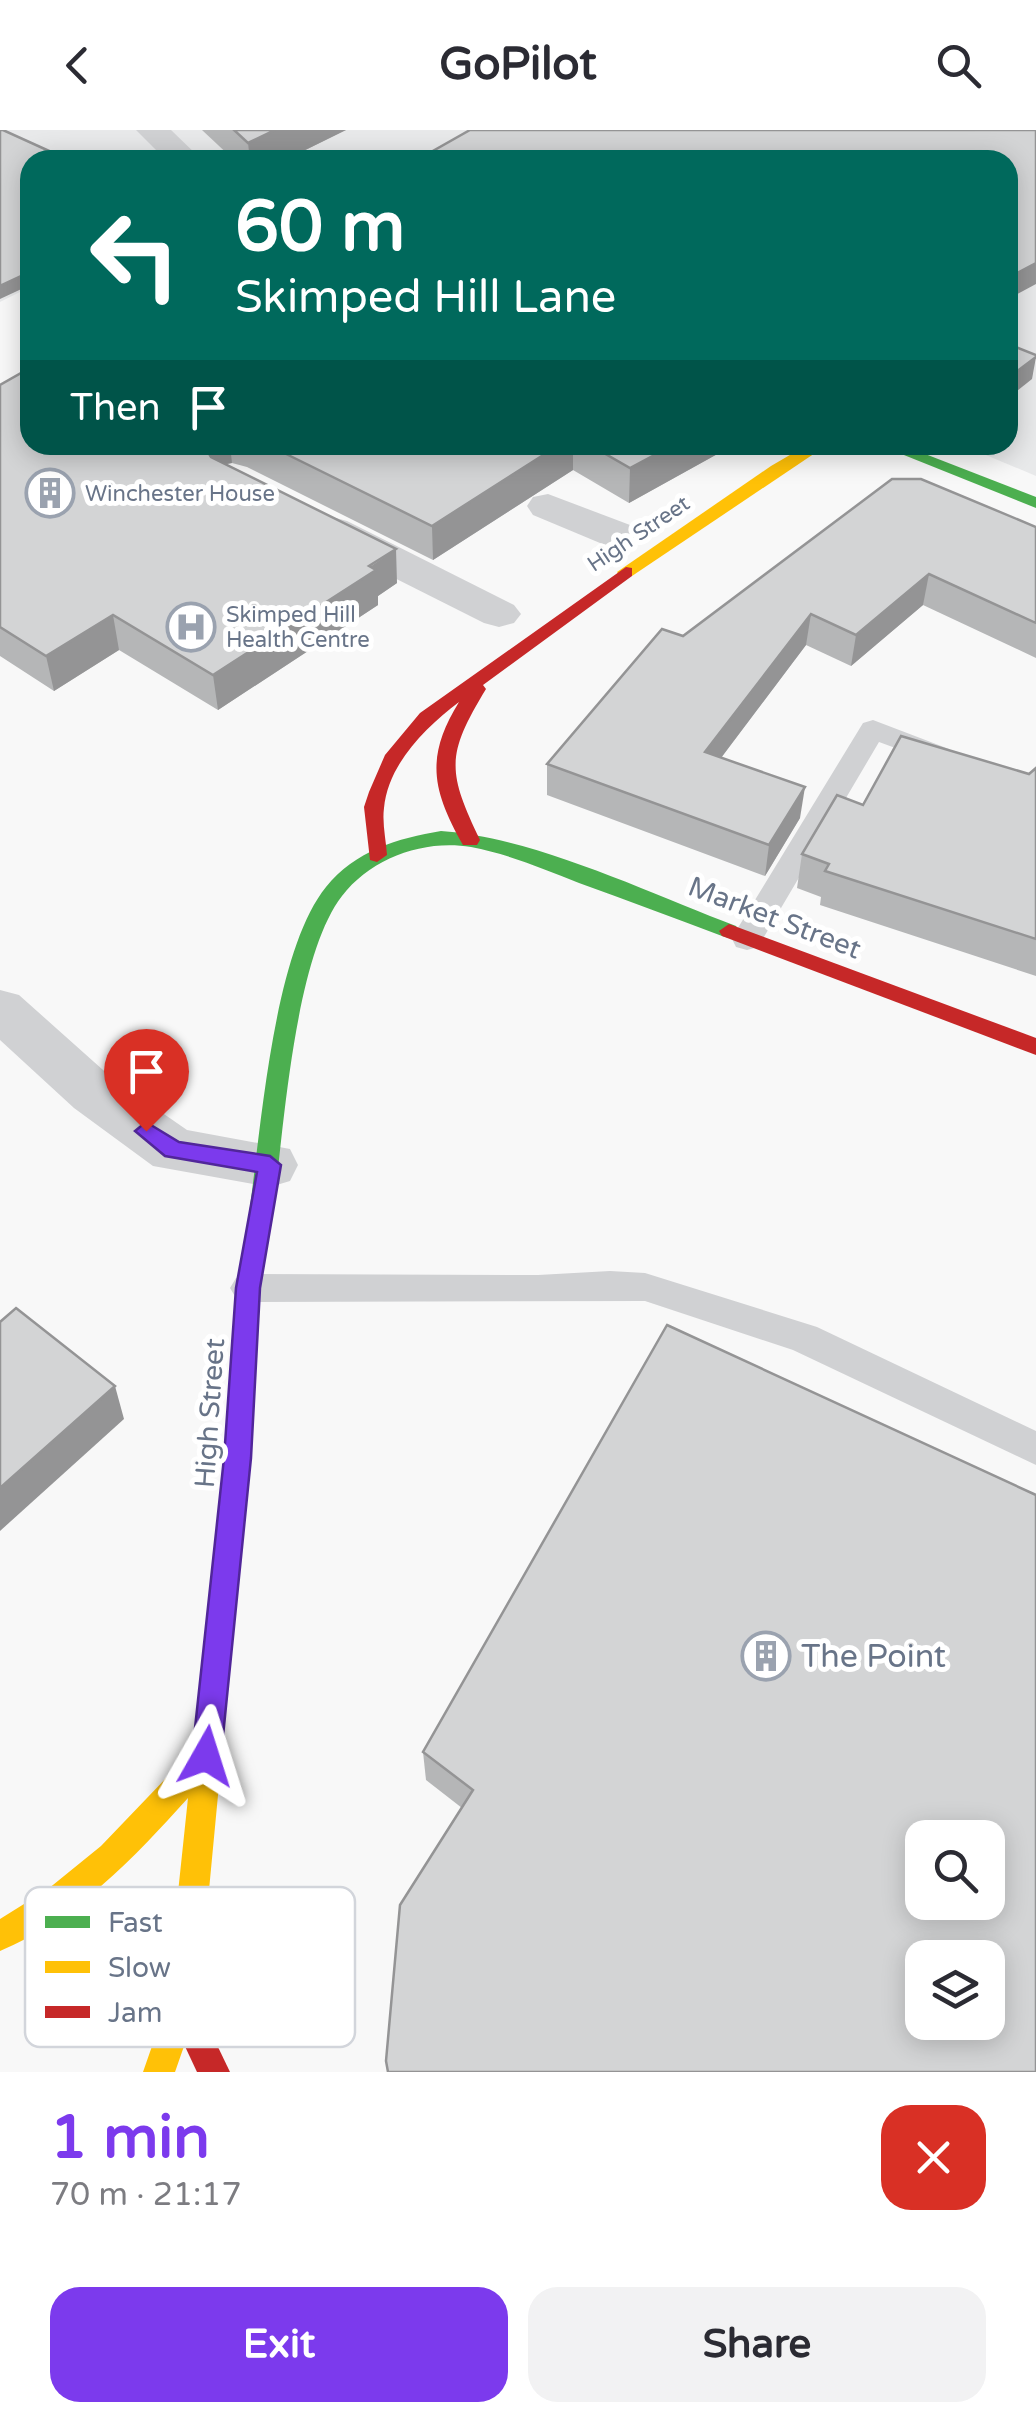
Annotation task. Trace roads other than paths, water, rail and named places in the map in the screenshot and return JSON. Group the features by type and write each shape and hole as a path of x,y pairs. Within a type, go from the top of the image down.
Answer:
{"street":[{"path":"152,130 173,150"},
{"name":"High Street","path":"377,855 374,807 392,759 428,717 566,612 798,455"},
{"path":"912,455 1036,503"},
{"path":"548,506 615,534"},
{"path":"300,514 499,614"},
{"name":"High Street","path":"481,844 442,784 442,768 447,735 490,670"},
{"name":"High Street","path":"193,1887 238,1458 248,1288 270,1165 290,1005 310,937 334,891 377,855 426,840 481,844"},
{"name":"Market Street","path":"481,844 526,856 1036,1048"},
{"path":"0,1009 93,1093 173,1150 270,1165"},
{"path":"0,1055 93,1093"},
{"path":"77,1887 108,1862 206,1756"},
{"path":"0,1936 25,1924"},
{"name":"High Street","path":"159,2072 168,2047"},
{"path":"202,2047 214,2072"}],"lane":[{"path":"747,938 873,729 964,764"},
{"path":"248,1288 538,1290 610,1284 645,1286 804,1338 1036,1449"}],"place":[{"name":"Winchester House","path":"50,493"},
{"name":"Skimped Hill Health Centre","path":"191,627"},
{"name":"The Point","path":"766,1656"}]}
